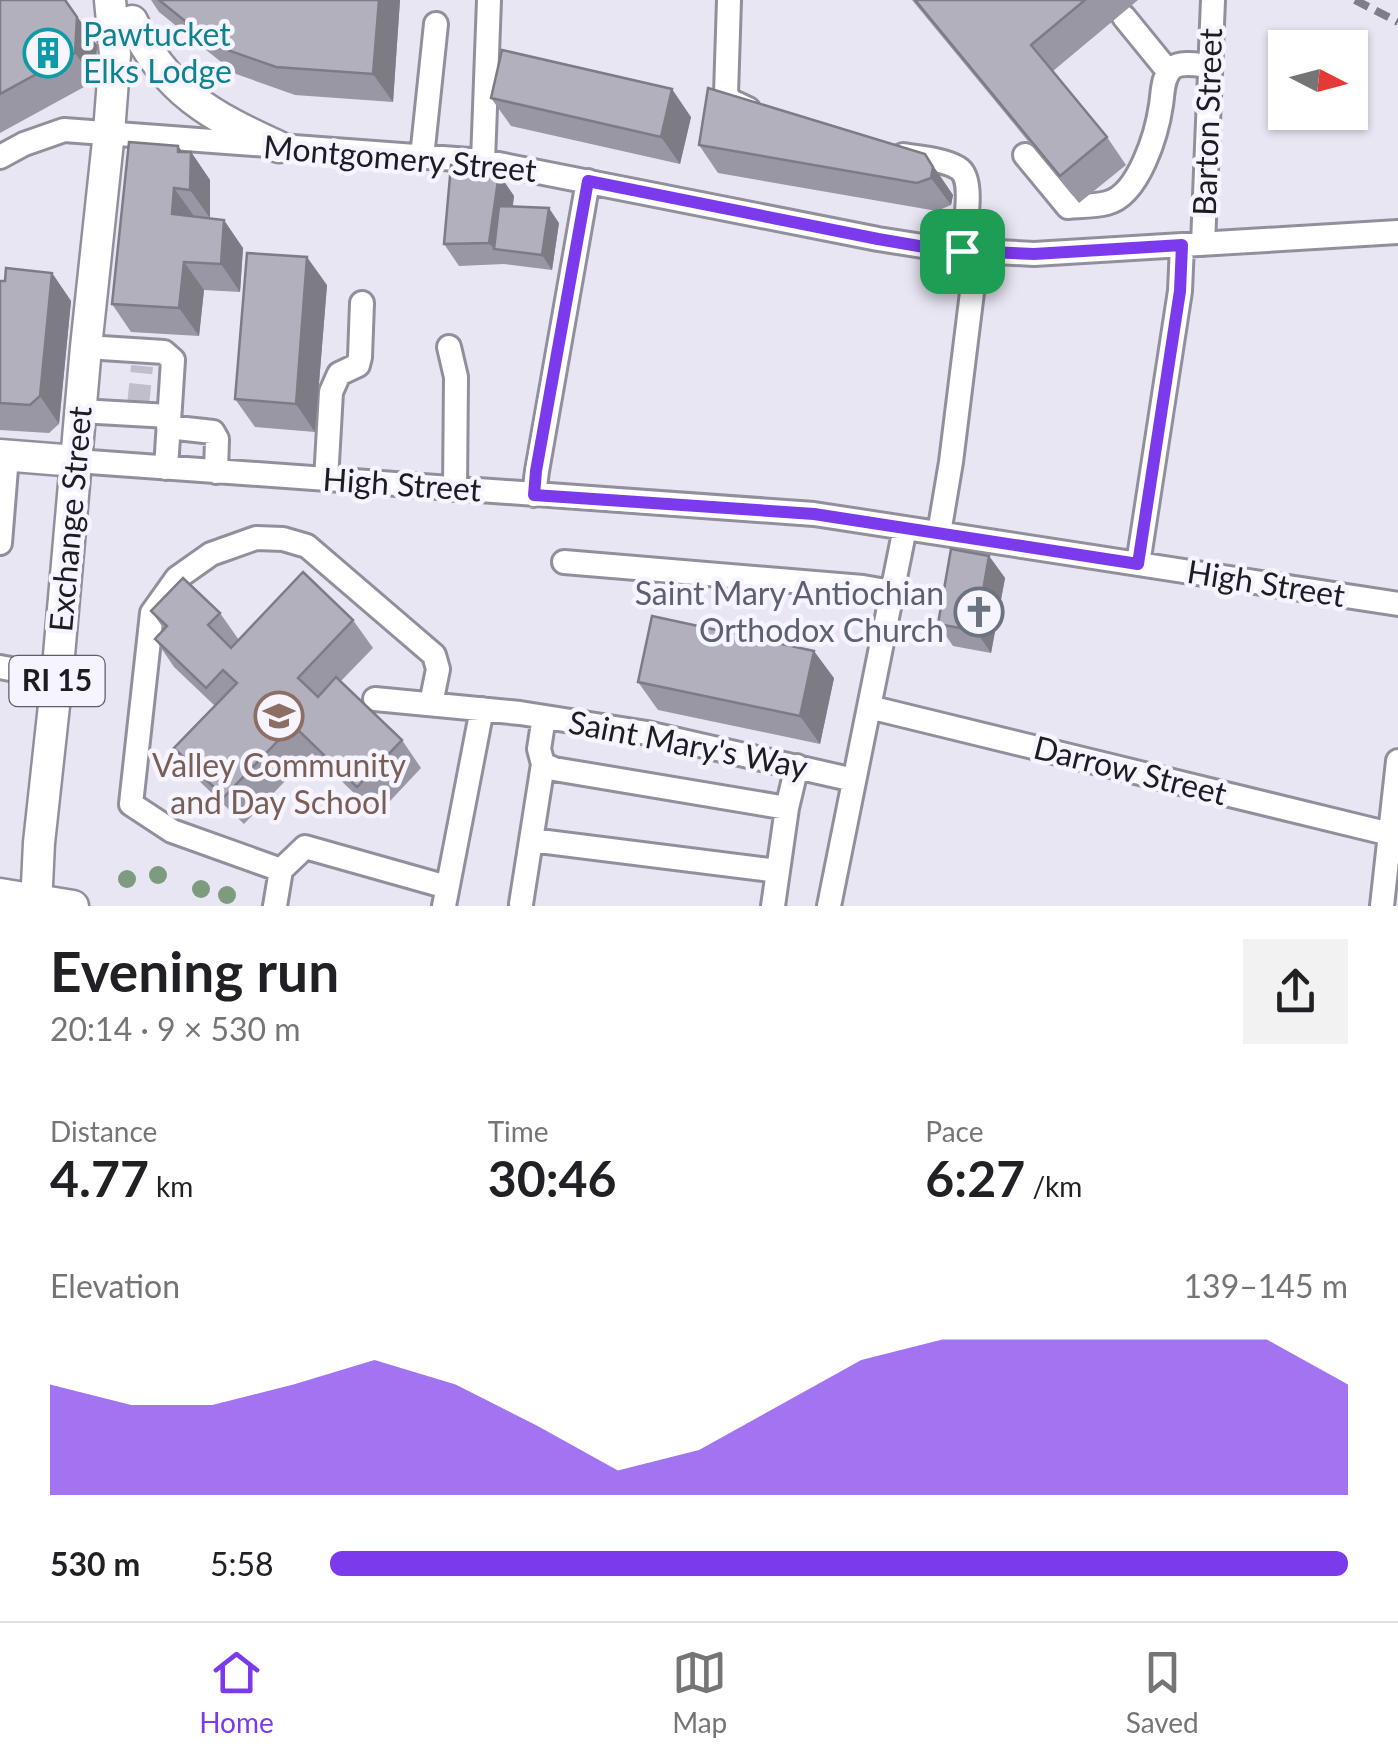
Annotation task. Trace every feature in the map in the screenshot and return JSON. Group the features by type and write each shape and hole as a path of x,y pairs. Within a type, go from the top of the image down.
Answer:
{"main road":[{"name":"Exchange Street","path":"36,903 109,132 126,91 132,44 125,7"},
{"path":"125,7 154,61 179,89 210,112 279,148"},
{"name":"High Street","path":"4,456 76,461"},
{"path":"0,894 72,906"}],"street":[{"path":"483,161 489,0"},
{"path":"729,0 726,94 738,105 762,113"},
{"name":"Barton Street","path":"1138,564 1180,291 1192,244 1213,0"},
{"path":"1124,17 1168,71"},
{"path":"422,157 436,24"},
{"path":"1025,155 1068,207 1110,203 1126,192 1145,162 1168,71 1177,65 1210,66"},
{"name":"Montgomery Street","path":"0,157 64,130 483,161 878,239 969,252 1048,254 1398,232"},
{"path":"879,149 952,165 965,174 968,192 969,252 951,462 939,533"},
{"path":"534,495 588,181"},
{"path":"326,480 331,392 339,374 358,365 362,303"},
{"path":"86,347 147,361 164,352 172,360 153,414 166,468"},
{"path":"449,347 456,377 455,489"},
{"path":"80,411 153,414 214,432 216,472"},
{"path":"0,543 4,456"},
{"name":"High Street","path":"76,461 785,511 1398,604"},
{"path":"830,906 905,528"},
{"path":"281,870 172,831 131,804 152,613 177,578 211,554 256,538 284,538 307,546 434,655 438,669 431,704"},
{"path":"564,562 892,592"},
{"path":"0,667 57,678"},
{"name":"Saint Mary's Way","path":"375,698 520,712 647,733 854,780"},
{"name":"Darrow Street","path":"869,707 1390,834"},
{"path":"275,906 281,870 305,847 445,897 482,709"},
{"path":"525,905 543,764 540,749 544,716"},
{"path":"1382,906 1398,761"},
{"path":"543,764 788,808"},
{"path":"773,906 797,766"},
{"path":"531,840 778,871"}],"building":[{"name":"Pawtucket Elks Lodge","path":"0,0 65,0 77,17 75,53 0,94"},
{"path":"159,0 379,0 373,74 276,67 216,46"},
{"path":"915,0 1085,0 1031,45 1107,137 1060,176"},
{"path":"502,50 672,89 661,137 491,98"},
{"path":"708,88 925,154 933,167 931,178 917,183 699,145"},
{"path":"129,142 178,146 178,152 191,152 190,190 174,188 172,214 224,220 221,264 184,262 179,308 112,304"},
{"path":"451,165 499,174 489,243 444,244"},
{"path":"499,206 549,208 542,255 494,249"},
{"path":"247,253 307,257 296,404 235,399"},
{"path":"6,268 52,273 40,396 30,405 0,403 0,281 5,281"},
{"path":"951,549 989,556 976,631 938,624"},
{"path":"303,572 353,620 298,678 318,697 336,677 402,740 357,787 293,725 224,797 174,748 237,683 223,670 206,688 155,639 167,626 151,611 183,578 220,613 208,625 231,648"},
{"path":"652,616 814,651 800,716 638,682"}],"tunnel":[{"path":"138,406 142,366"}],"railway":[{"path":"1355,0 1398,22"}],"place":[{"name":"Pawtucket Elks Lodge","path":"48,53"},
{"name":"Saint Mary Antiochian Orthodox Church","path":"979,612"},
{"name":"Valley Community and Day School","path":"279,716"}],"route":[{"path":"588,181 878,239 962,251 1034,254 1182,245 1180,291 1138,564 814,514 534,495 588,181"}]}
